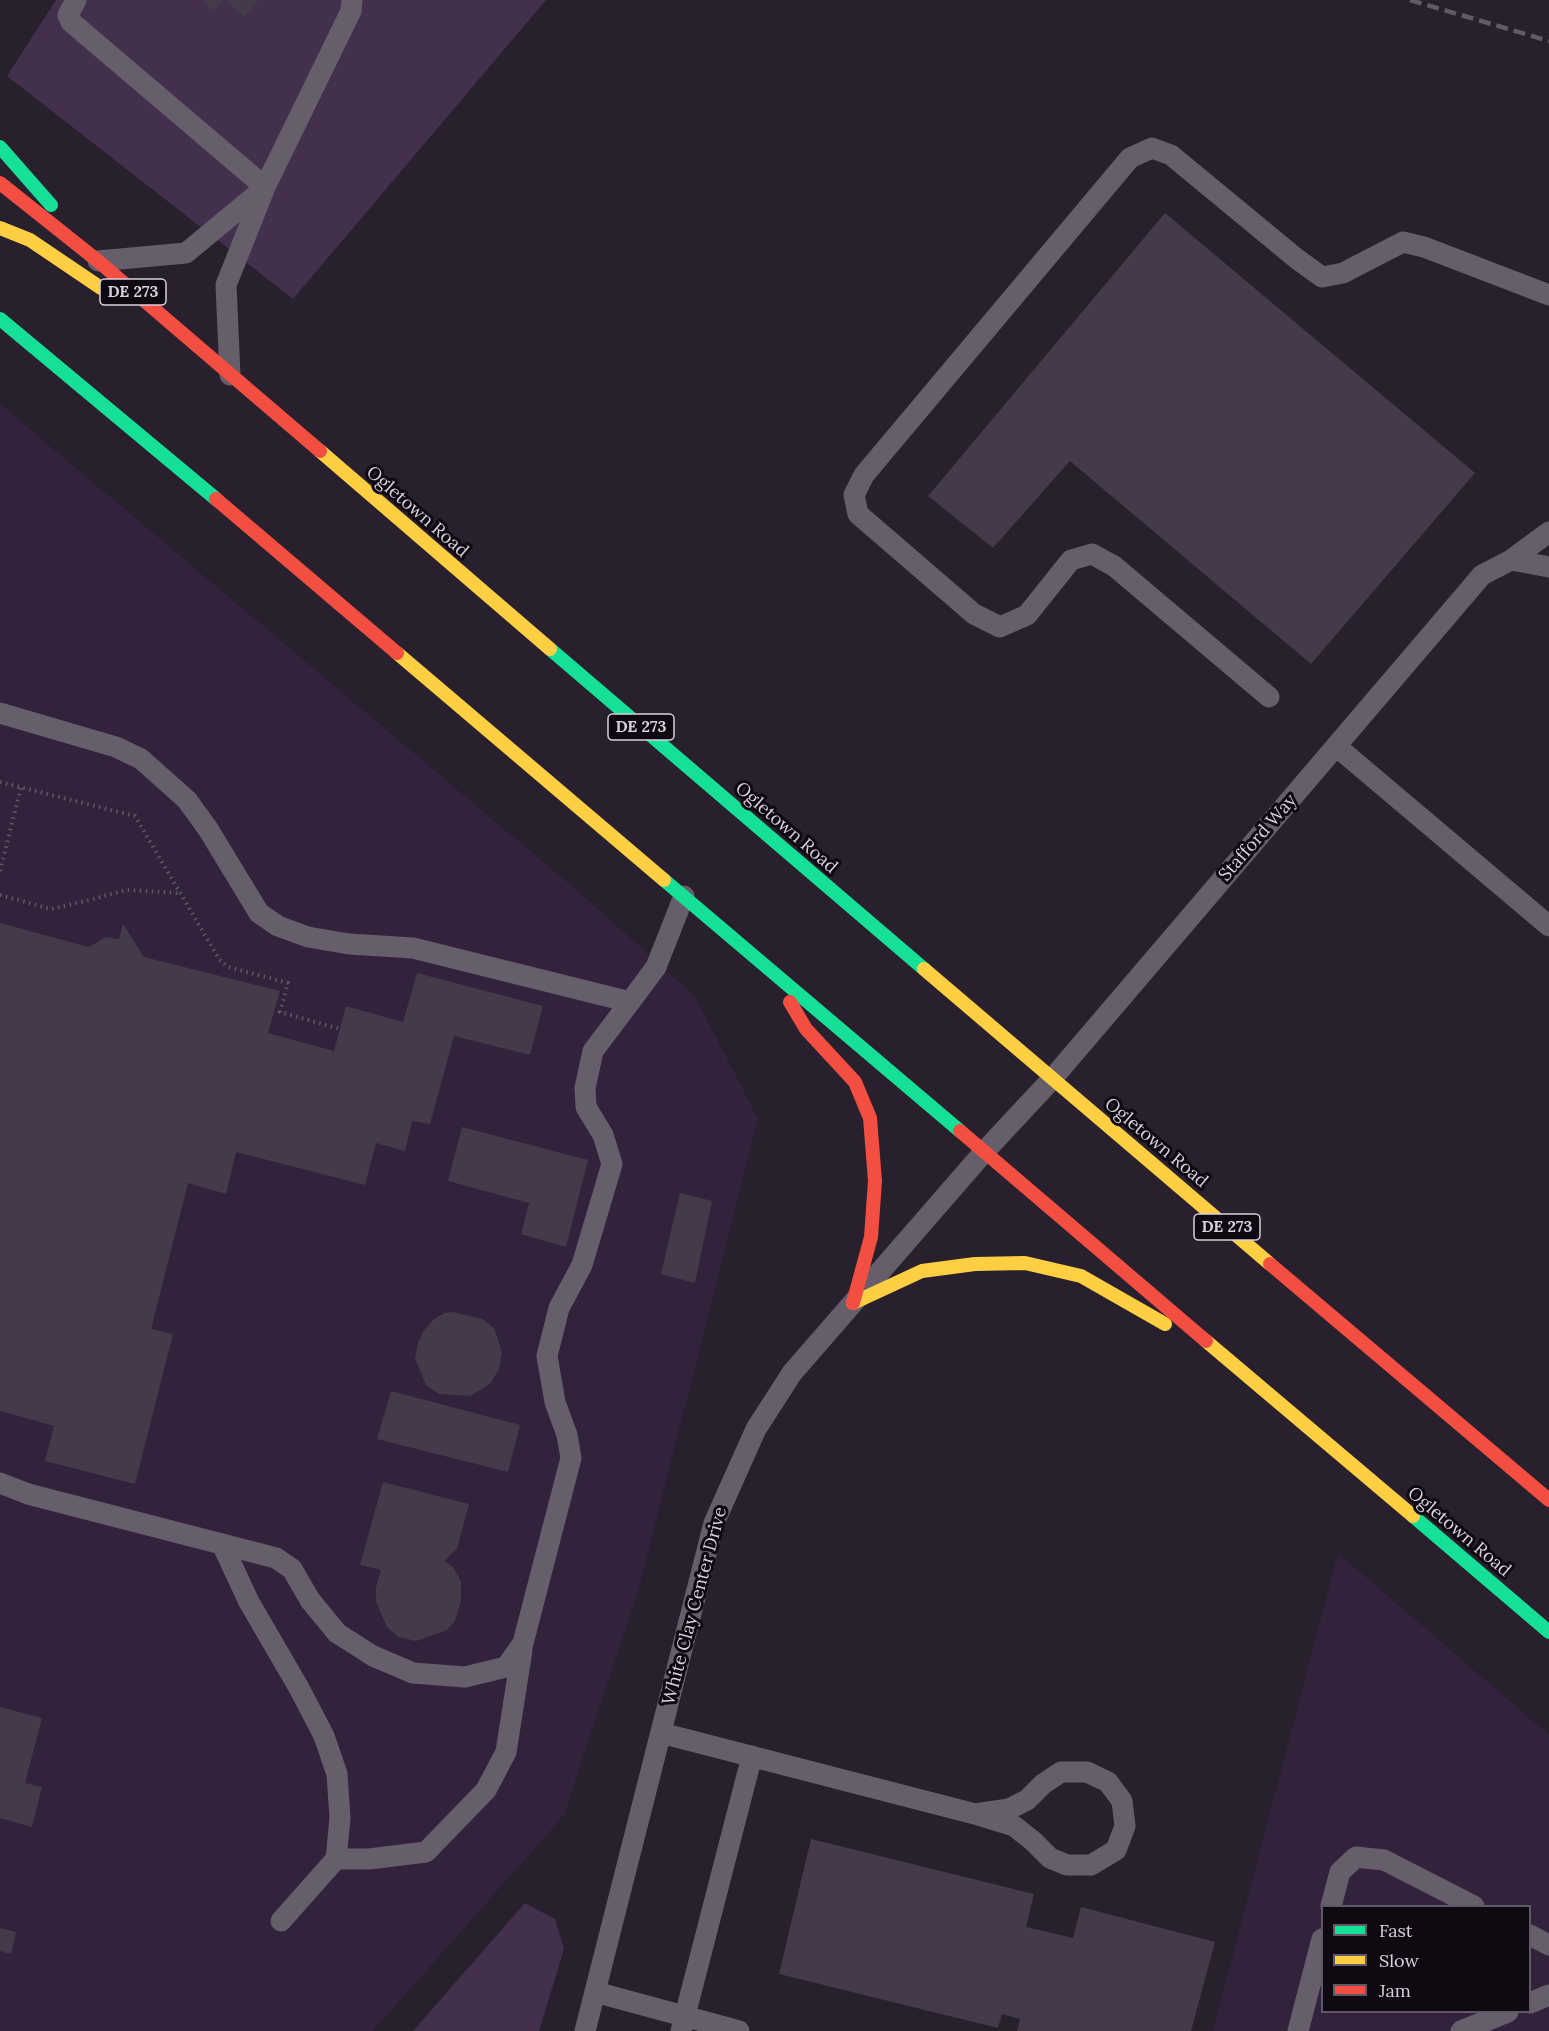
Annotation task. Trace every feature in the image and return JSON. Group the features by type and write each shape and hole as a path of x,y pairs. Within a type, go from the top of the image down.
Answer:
{"main road":[{"path":"0,147 6,151 98,261"},
{"name":"Ogletown Road","path":"0,183 98,261 1052,1079 1549,1500"},
{"path":"0,228 30,240 116,298"},
{"path":"135,311 230,375"},
{"name":"Ogletown Road","path":"0,319 209,492 1549,1632"},
{"path":"770,970 806,1029 855,1082 870,1118 875,1181 871,1237 853,1303"},
{"path":"853,1303 922,1271 975,1264 1025,1263 1081,1276 1221,1353"}],"lane":[{"path":"76,0 68,15 71,22 265,188"},
{"path":"230,375 226,285 265,188 351,11 352,0"},
{"path":"1269,697 1114,566 1092,554 1071,560 1027,615 1000,627 974,614 858,514 854,495 864,475 1130,158 1152,147 1171,155 1297,259 1322,276 1343,273 1403,242 1424,247 1549,295"},
{"path":"98,261 186,252 265,188"},
{"name":"Stafford Way","path":"984,1152 1052,1079 1482,575 1511,560 1549,532"},
{"path":"1511,560 1549,567"},
{"path":"0,713 116,747 141,759 187,800 208,829 259,913 278,926 308,937 349,944 413,948 630,1002"},
{"path":"1336,746 1549,926"},
{"path":"336,1859 369,1859 426,1852 486,1790 506,1752 523,1643 571,1458 567,1436 555,1402 547,1356 559,1308 582,1264 612,1164 603,1135 586,1107 585,1088 593,1051 656,967 684,896"},
{"name":"White Clay Center Drive","path":"585,2031 714,1523 742,1459 756,1429 792,1373 984,1152"},
{"path":"0,1483 28,1494 276,1558 292,1569 310,1600 337,1633 373,1656 413,1673 465,1677 506,1667 523,1643"},
{"path":"222,1544 249,1602 324,1736 337,1774 340,1818 336,1859 281,1921"},
{"path":"661,1733 1014,1826 1050,1858 1067,1865 1091,1865 1116,1850 1125,1826 1122,1801 1108,1782 1087,1772 1061,1772 1042,1784 1027,1800 1009,1809 975,1814"},
{"path":"682,2024 752,1756"},
{"path":"1331,1905 1340,1872 1356,1857 1384,1860 1472,1905"},
{"path":"1531,1936 1549,1945"},
{"path":"1298,2031 1321,1946"},
{"path":"595,1992 682,2024 739,2031"},
{"path":"1531,2003 1549,1995"},
{"path":"1461,2031 1506,2013"}],"path":[{"path":"0,782 135,816 219,959 228,967 288,983 280,1012 340,1029"},
{"path":"0,871 21,787"},
{"path":"0,895 51,909 126,890 180,893"}],"shaded area":[{"path":"56,0 546,0 293,299 7,76"},
{"path":"0,404 587,899 695,996 758,1119 638,1591 564,1815 373,2031 0,2031"},
{"path":"1338,1553 1549,1735 1549,2031 1213,2031"},
{"path":"525,1903 555,1919 564,1949 539,2031 413,2031"}],"building":[{"path":"201,0 224,0 214,11"},
{"path":"225,0 259,0 245,17"},
{"path":"1165,213 1475,473 1311,664 1070,461 993,548 928,496"},
{"path":"0,923 89,947 106,937 119,939 123,924 144,957 280,991 268,1033 334,1051 346,1006 403,1022 417,973 543,1006 530,1055 454,1036 430,1124 412,1121 405,1151 376,1143 365,1185 236,1152 226,1194 188,1183 151,1329 173,1334 135,1484 45,1461 54,1426 0,1411"},
{"path":"462,1127 588,1160 566,1247 521,1234 529,1203 448,1181"},
{"path":"680,1193 712,1201 695,1283 661,1274"},
{"path":"453,1312 482,1319 494,1328 502,1352 499,1369 490,1384 470,1396 439,1394 426,1385 415,1358 424,1330 444,1313"},
{"path":"391,1391 520,1425 508,1472 377,1439"},
{"path":"383,1482 469,1504 457,1549 444,1561 453,1567 461,1582 461,1601 455,1621 447,1630 416,1641 398,1637 387,1627 376,1602 376,1587 381,1570 360,1565"},
{"path":"0,1707 42,1718 25,1783 42,1787 32,1827 0,1818"},
{"path":"811,1839 1034,1894 1026,1927 1073,1938 1081,1907 1215,1942 1191,2031 1017,2031 1020,2019 1002,2014 998,2028 779,1974"},
{"path":"0,1928 16,1932 11,1954 0,1951"}],"railway":[{"path":"1410,0 1549,41"}],"traffic: fast":[{"path":"0,147 51,205"},
{"path":"0,319 216,499"},
{"path":"550,649 924,969"},
{"path":"664,880 960,1131"},
{"path":"1413,1516 1549,1632"}],"traffic: slow":[{"path":"0,228 30,240 101,288"},
{"path":"320,451 550,649"},
{"path":"397,653 664,880"},
{"path":"924,969 1270,1264"},
{"path":"853,1303 922,1271 975,1264 1025,1263 1081,1276 1165,1324"},
{"path":"1206,1341 1413,1516"}],"traffic: jam":[{"path":"0,183 98,261 320,451"},
{"path":"216,499 397,653"},
{"path":"790,1002 806,1029 855,1082 870,1118 875,1181 871,1237 853,1303"},
{"path":"960,1131 1206,1341"},
{"path":"1270,1264 1549,1500"}]}
